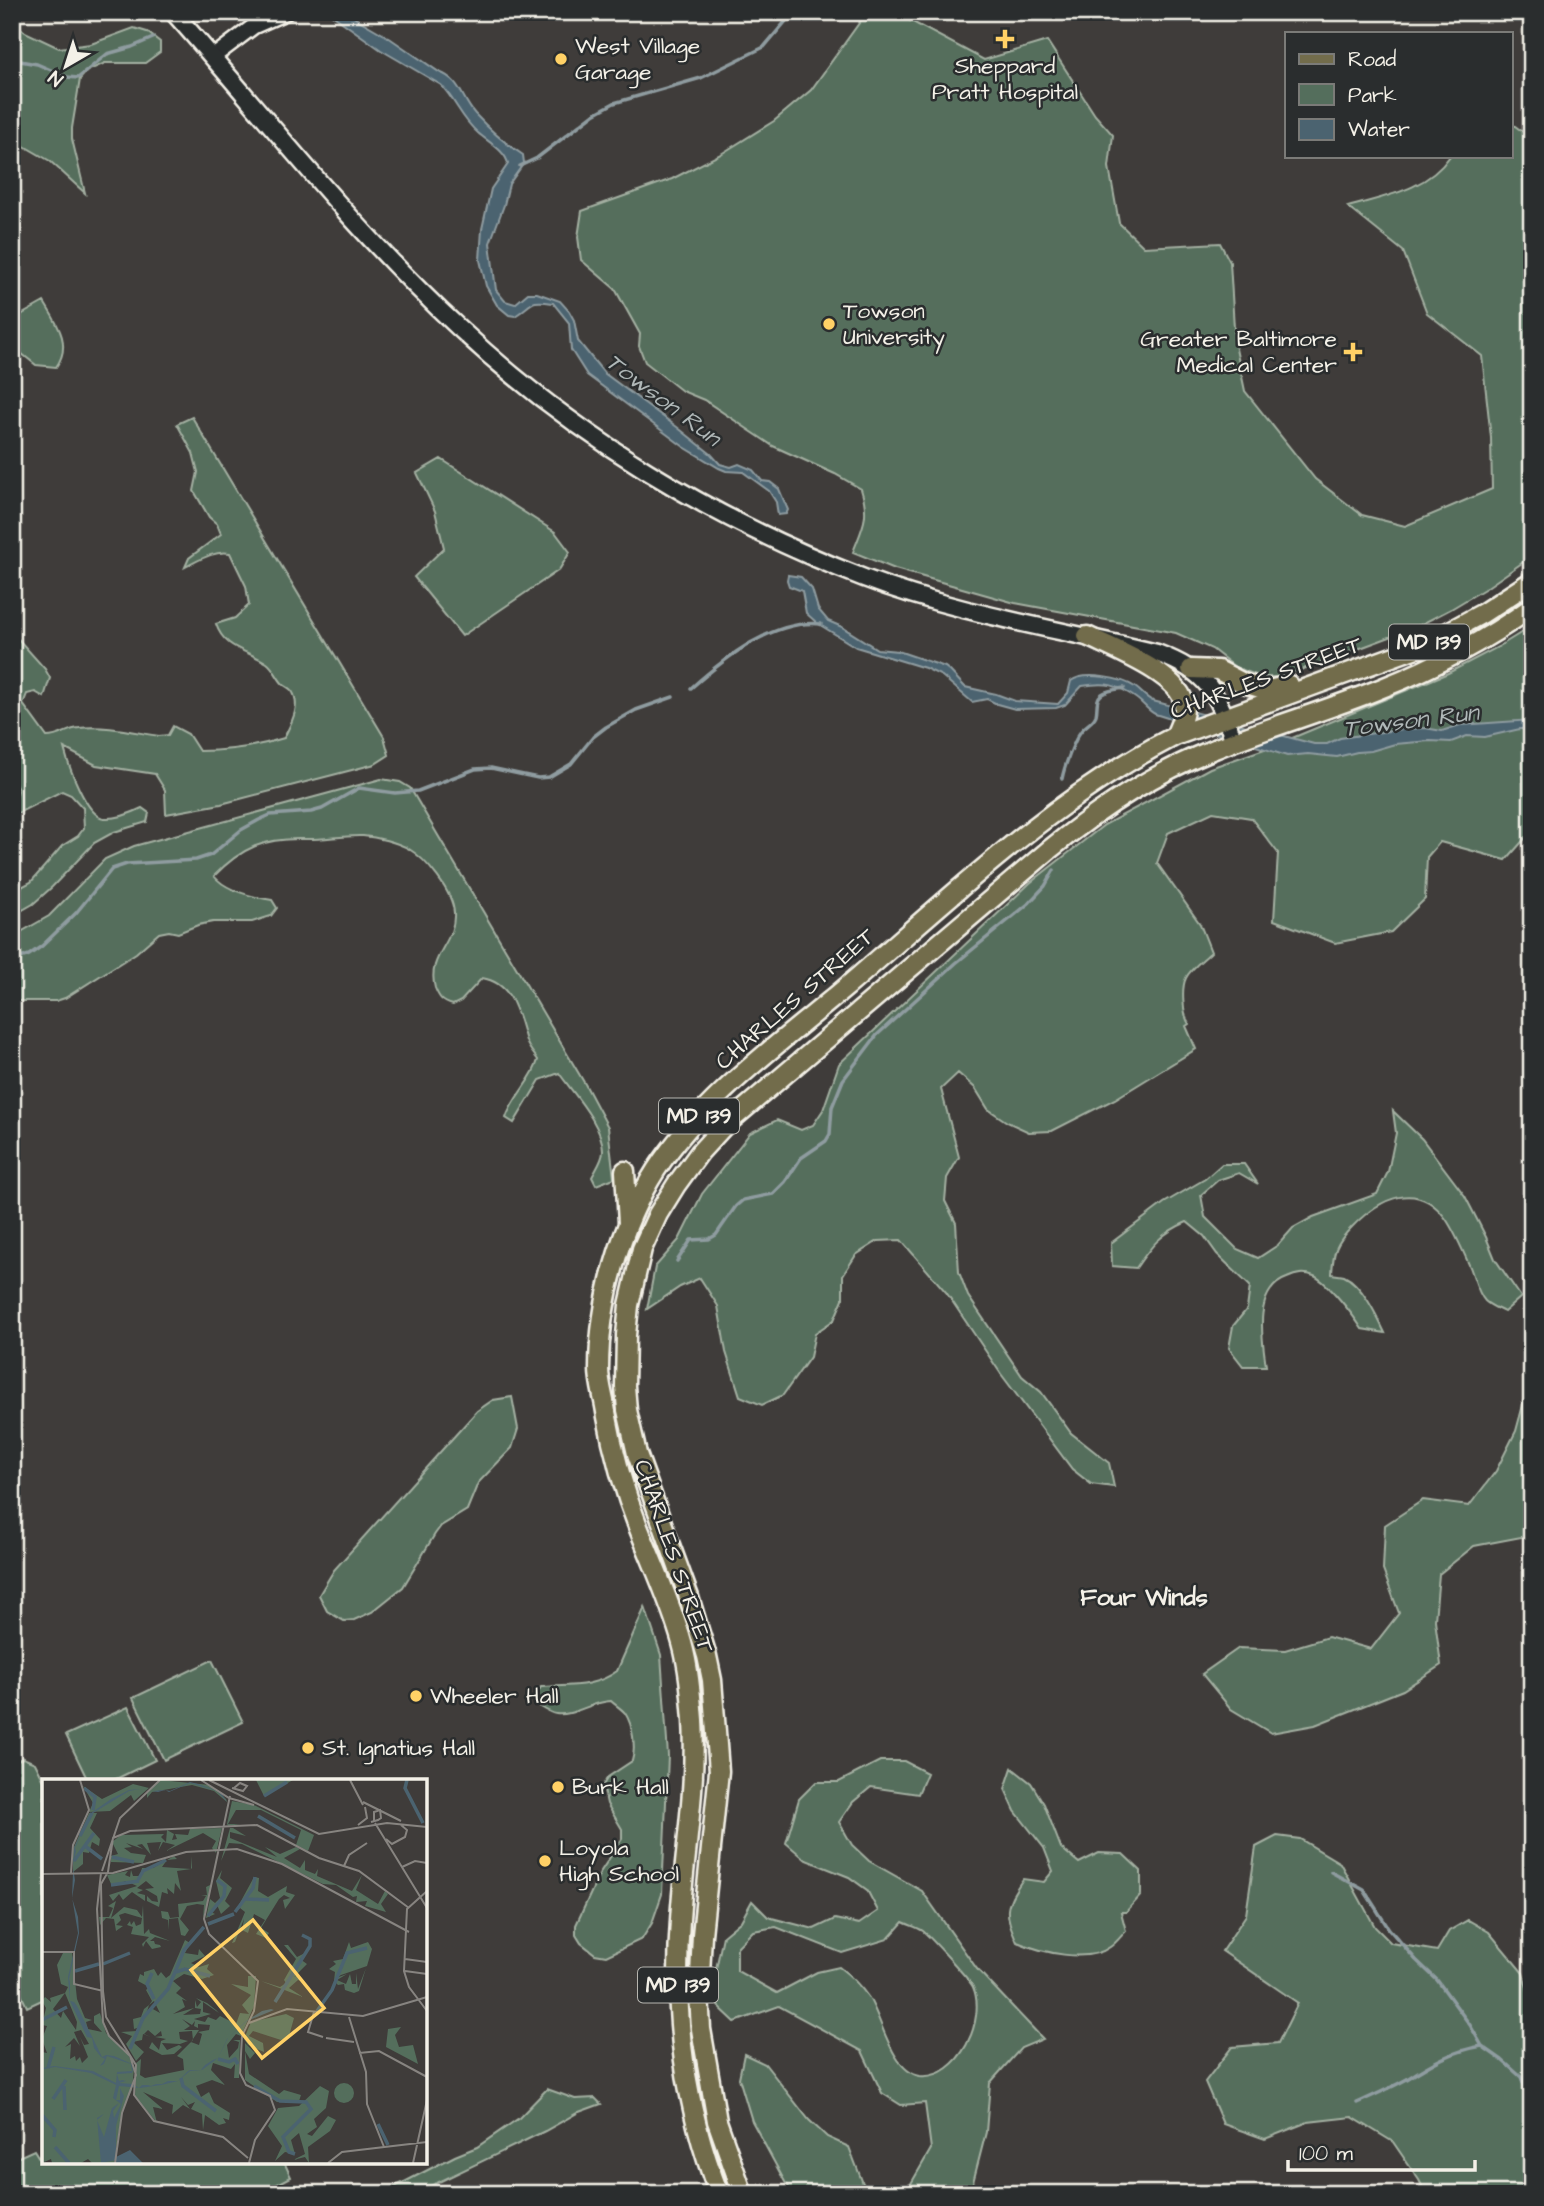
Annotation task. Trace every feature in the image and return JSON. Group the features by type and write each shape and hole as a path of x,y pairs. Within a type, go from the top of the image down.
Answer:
{"main road":[{"path":"173,12 350,215 432,303 459,329 568,418 672,486 740,523 866,578 986,615 1157,653 1191,669 1206,681 1217,696 1234,741"},
{"name":"CHARLES STREET","path":"719,2194 701,2142 683,2065 678,2011 680,1920 692,1788 694,1724 690,1686 683,1646 665,1589 639,1528 613,1451 599,1372 609,1287 617,1255 646,1187 684,1133 724,1091 1028,831 1107,774 1175,737 1422,646 1483,613 1532,581"},
{"name":"CHARLES STREET","path":"743,2194 718,2121 701,2029 699,1995 702,1935 719,1771 713,1692 707,1656 689,1597 643,1477 631,1432 625,1386 629,1305 642,1249 658,1214 700,1152 735,1115 1093,815 1168,770 1234,741 1349,701 1424,671 1481,640 1532,607"},
{"path":"1087,636 1163,675 1182,694 1184,715 1175,737"},
{"path":"1191,669 1218,670 1243,683 1263,689 1273,690 1288,685 1317,685"},
{"path":"628,1224 625,1171 646,1187"},
{"path":"642,1249 617,1306 610,1359 599,1372 606,1376 613,1387 621,1432 638,1489 659,1515"}],"street":[{"path":"213,57 254,26 286,12"}],"green space":[{"path":"867,12 894,12 984,60 1047,41 1095,115 1113,135 1109,167 1119,223 1144,247 1220,243 1230,262 1235,344 1245,391 1315,479 1362,515 1405,526 1492,489 1491,438 1482,356 1427,313 1403,251 1348,207 1418,184 1441,168 1448,158 1512,158 1512,124 1527,135 1529,181 1532,186 1532,556 1486,588 1414,628 1279,677 1261,677 1235,667 1212,649 1176,633 1015,603 895,569 853,552 865,514 861,489 773,446 704,400 682,391 645,362 639,346 640,334 615,289 581,260 578,237 582,211 672,179 721,154 774,121 811,90"},
{"path":"12,20 25,32 59,48 91,44 134,28 147,32 160,42 160,52 145,63 105,63 87,71 80,79 72,139 85,193 50,161 12,139"},
{"path":"44,302 58,325 63,342 61,358 56,367 36,365 12,346 12,320"},
{"path":"192,417 384,737 389,755 375,764 221,804 166,814 165,790 155,774 96,765 64,748 84,799 97,815 114,818 142,808 149,813 147,822 114,832 94,843 33,904 12,916 12,892 31,882 62,846 78,836 84,828 83,808 71,795 62,791 12,816 12,800 16,799 18,790 12,764 19,737 12,726 12,632 50,678 44,697 35,692 27,694 23,704 47,737 89,727 159,736 168,735 173,726 188,734 199,751 221,750 284,738 292,721 296,703 292,691 267,663 230,644 216,624 235,618 249,605 246,586 230,553 213,554 185,567 189,558 221,534 194,491 198,472 193,453 177,424"},
{"path":"441,459 555,532 570,552 559,570 462,636 414,577 444,548 435,511 417,473"},
{"path":"1532,626 1532,835 1529,834 1506,860 1440,842 1427,857 1425,899 1391,932 1335,943 1274,920 1278,853 1251,818 1213,812 1168,833 1157,863 1200,924 1211,952 1194,967 1184,982 1184,1008 1189,1024 1186,1026 1196,1049 1115,1099 1052,1131 1029,1132 1007,1122 988,1109 975,1088 958,1073 941,1089 959,1157 947,1178 945,1201 956,1223 959,1272 968,1296 1022,1376 1041,1392 1071,1433 1109,1463 1114,1487 1091,1484 1072,1469 1001,1374 946,1292 901,1240 878,1241 856,1255 843,1275 843,1299 834,1320 815,1333 810,1357 783,1395 762,1405 740,1396 726,1352 718,1306 700,1278 680,1287 647,1309 655,1267 679,1240 702,1194 750,1133 777,1120 801,1130 813,1125 823,1110 839,1064 1030,883 1104,825 1210,768 1273,746 1448,673"},
{"path":"381,779 400,782 410,788 585,1084 608,1127 614,1178 596,1185 592,1177 602,1158 602,1141 593,1120 559,1073 540,1080 514,1123 506,1118 538,1060 527,1044 517,1011 501,986 482,978 461,1001 453,1005 440,997 433,977 434,967 453,924 454,913 449,896 438,877 423,860 409,849 386,840 348,836 277,840 255,846 234,858 214,876 225,886 272,900 277,908 271,916 252,922 213,922 178,933 159,933 136,953 65,998 56,1001 17,1001 12,1004 12,937 49,916 105,859 134,846"},
{"path":"1393,1111 1422,1139 1465,1196 1495,1259 1521,1297 1504,1312 1489,1304 1478,1290 1462,1249 1446,1219 1423,1199 1411,1196 1387,1201 1363,1217 1342,1238 1333,1260 1332,1274 1344,1276 1357,1286 1385,1333 1362,1329 1320,1279 1307,1274 1294,1275 1276,1284 1264,1304 1262,1329 1266,1366 1243,1366 1229,1348 1233,1326 1247,1309 1250,1286 1217,1254 1204,1236 1187,1222 1157,1241 1136,1268 1112,1266 1111,1243 1164,1203 1205,1179 1222,1164 1244,1164 1258,1184 1239,1173 1218,1180 1201,1195 1205,1217 1237,1249 1258,1258 1278,1245 1293,1228 1313,1217 1377,1194 1388,1172 1396,1133"},
{"path":"1526,1394 1532,1398 1532,1535 1474,1546 1439,1574 1435,1620 1441,1665 1403,1690 1315,1725 1271,1733 1231,1709 1202,1674 1239,1648 1285,1650 1328,1637 1371,1649 1399,1613 1383,1570 1385,1525 1423,1500 1469,1506 1496,1471 1516,1431"},
{"path":"512,1397 518,1429 512,1448 478,1483 467,1510 441,1526 403,1587 372,1612 354,1620 344,1621 327,1611 319,1595 334,1570 477,1411 493,1400"},
{"path":"645,1607 661,1655 668,1756 662,1894 652,1923 642,1939 606,1956 595,1954 581,1943 576,1935 576,1925 601,1871 622,1839 622,1829 607,1804 603,1785 608,1777 632,1761 632,1730 625,1713 611,1701 556,1714 536,1704 536,1695 541,1687 590,1683 617,1671"},
{"path":"212,1660 243,1722 164,1760 133,1698"},
{"path":"128,1707 155,1760 116,1779 87,1779 66,1735"},
{"path":"23,1758 35,1763 43,1779 42,2000 27,2007 18,1988 12,1990 12,1762"},
{"path":"880,1761 904,1761 927,1773 918,1794 871,1787 853,1802 839,1822 852,1845 869,1861 922,1891 977,1969 1043,2039 1021,2048 990,2083 986,2132 970,2194 905,2194 931,2149 925,2103 901,2105 882,2093 862,2051 779,2006 735,2022 718,2006 713,1983 723,1936 741,1921 752,1901 768,1917 814,1929 835,1919 859,1924 878,1911 867,1890 849,1877 806,1860 786,1843 799,1799 816,1782 839,1782","holes":["903,1922 923,1931 949,1958 973,1987 976,2000 973,2030 966,2045 958,2058 934,2075 920,2076 902,2065 869,1998 839,1967 817,1972 777,1993 737,1971 737,1947 753,1931 776,1927 842,1953 888,1939"]},
{"path":"1012,1768 1031,1783 1044,1804 1061,1848 1079,1863 1099,1853 1123,1854 1141,1871 1141,1895 1126,1912 1121,1912 1126,1931 1100,1952 1064,1955 1017,1942 1008,1916 1012,1896 1023,1879 1044,1882 1053,1871 1044,1848 1015,1811 1005,1789"},
{"path":"1277,1836 1300,1839 1340,1863 1375,1927 1391,1943 1437,1951 1449,1931 1468,1920 1489,1932 1523,1973 1529,1995 1526,2042 1532,2047 1532,2194 1426,2194 1393,2142 1352,2117 1308,2122 1265,2139 1223,2124 1205,2082 1232,2047 1278,2043 1298,2003 1222,1951 1246,1915 1256,1847"},
{"path":"744,2054 765,2064 809,2120 827,2137 849,2147 867,2194 794,2194 752,2121 739,2078"},
{"path":"547,2089 575,2099 595,2098 601,2104 579,2112 414,2194 381,2194 477,2147 519,2118"},
{"path":"34,2150 39,2158 42,2157 42,2164 285,2164 291,2177 259,2194 12,2194 12,2160"}],"water":[{"name":"Towson Run","path":"328,12 345,12 446,75 480,120 523,155 524,163 509,184 490,243 496,290 505,301 515,304 528,293 537,293 560,301 574,320 578,341 604,373 677,427 720,464 731,467 739,464 753,470 762,481 770,482 779,489 788,510 786,514 778,515 776,502 769,491 743,472 726,471 684,447 587,375 571,350 569,323 553,303 535,302 515,316 509,315 497,305 486,286 480,260 482,229 491,189 508,164 507,159 472,127 441,85 381,50"},
{"name":"Towson Run","path":"788,575 801,577 812,589 818,609 828,621 877,649 898,651 945,667 965,687 1015,701 1058,704 1068,693 1071,681 1094,676 1129,684 1153,701 1314,744 1327,744 1340,738 1403,729 1425,728 1442,731 1460,725 1532,720 1532,729 1485,737 1467,736 1451,742 1395,744 1337,757 1308,754 1287,756 1155,714 1130,694 1111,685 1082,686 1065,705 1056,708 1015,709 987,699 972,702 942,676 925,668 856,647 817,623 806,613 802,591 789,586"}],"waterway":[{"path":"520,166 537,158 594,114 614,103 701,78 764,47 791,15"},
{"path":"12,64 20,61 37,64 67,77 78,78 107,54 153,38"},
{"path":"691,688 734,653 768,634 803,624 821,624"},
{"path":"1062,779 1078,735 1096,715 1100,696 1124,688"},
{"path":"12,961 29,955 42,946 76,913 112,869 127,864 196,860 211,855 241,830 270,815 322,809 359,788 395,793 418,791 475,769 491,768 538,778 549,777 571,764 593,737 606,727 636,710 673,697"},
{"path":"677,1261 691,1240 709,1239 716,1235 743,1200 773,1194 785,1182 801,1158 826,1141 830,1134 832,1107 843,1080 877,1035 956,963 1028,904 1045,886 1054,870"},
{"path":"1331,1872 1364,1890 1389,1929 1437,1980 1482,2046 1521,2077 1532,2104"},
{"path":"1357,2103 1443,2058 1482,2046"},
{"path":"1504,2194 1532,2185"}],"place":[{"name":"Sheppard Pratt Hospital","path":"1005,39"},
{"name":"West Village Garage","path":"561,59"},
{"name":"Towson University","path":"829,324"},
{"name":"Greater Baltimore Medical Center","path":"1353,352"},
{"name":"Wheeler Hall","path":"416,1696"},
{"name":"St. Ignatius Hall","path":"308,1748"},
{"name":"Burk Hall","path":"558,1787"},
{"name":"Loyola High School","path":"545,1861"}],"district":[{"name":"Four Winds","path":"1144,1598"}]}
